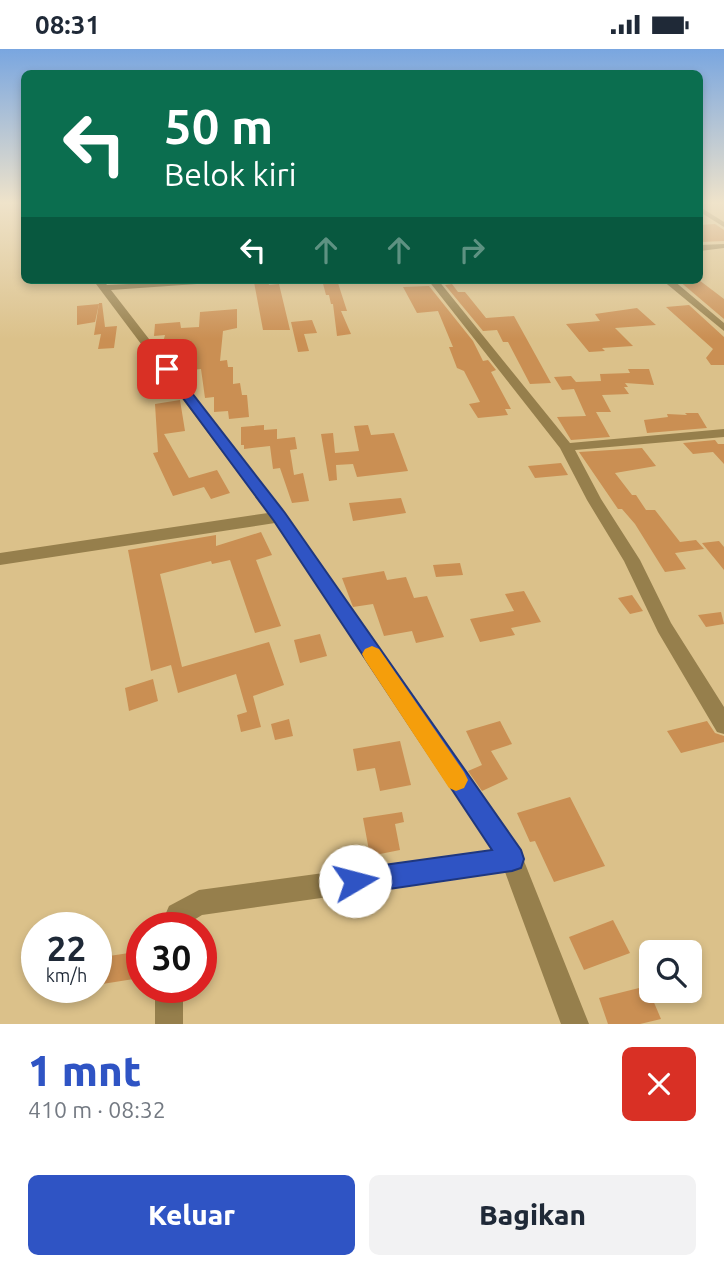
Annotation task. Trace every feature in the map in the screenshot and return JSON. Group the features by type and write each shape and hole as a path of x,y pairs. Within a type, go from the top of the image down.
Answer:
{"street":[{"path":"101,284 279,517 512,859 575,1024"},
{"path":"436,284 566,447 594,500 632,560 664,627 724,725"},
{"path":"672,284 724,328"},
{"path":"566,447 724,433"},
{"path":"0,559 279,517"},
{"path":"181,912 199,903 512,859"},
{"path":"169,1003 169,1024"}],"building":[{"path":"703,283 724,299 724,319 683,284"},
{"path":"254,284 279,284 290,330 263,330"},
{"path":"323,284 338,284 347,311 341,311 351,334 337,336 333,304 329,295 326,295"},
{"path":"452,284 458,292 465,292 486,318 514,316 551,383 530,384 508,342 503,342 497,330 483,331 445,285"},
{"path":"429,286 473,341 483,361 488,360 496,370 491,372 511,409 505,409 508,415 478,418 469,404 480,402 464,371 457,368 449,347 453,347 438,311 417,313 403,287"},
{"path":"99,303 102,303 105,327 117,326 114,348 98,349 101,334 94,335"},
{"path":"99,304 95,322 77,325 77,306"},
{"path":"689,305 724,337 724,365 711,365 706,358 713,349 666,307"},
{"path":"637,308 656,325 615,328 633,346 602,348 605,351 589,352 566,324 600,321 595,314"},
{"path":"237,309 237,328 223,331 220,361 227,360 228,367 233,367 233,384 240,383 242,395 247,395 249,417 229,419 228,411 214,412 214,397 205,398 201,369 179,371 177,353 164,354 161,350 165,335 154,336 155,324 180,322 181,328 199,327 200,312"},
{"path":"312,320 317,333 304,334 309,351 298,352 291,322"},
{"path":"628,369 649,369 654,385 625,383 628,387 624,387 629,394 602,395 611,412 596,412 610,437 571,440 557,417 586,416 574,389 562,390 554,377 571,376 576,382 601,381 600,374 630,373"},
{"path":"180,400 185,431 164,434 189,478 217,470 230,493 211,499 204,487 173,496 153,453 158,452 155,404"},
{"path":"685,413 698,413 707,428 647,433 644,420 668,417 667,414 687,415"},
{"path":"264,425 264,430 277,429 277,439 295,437 297,449 290,450 294,475 303,473 309,501 292,503 280,468 273,469 270,446 244,449 244,445 241,445 241,427"},
{"path":"368,425 371,435 394,433 408,471 357,477 353,464 336,465 337,480 329,481 321,434 333,433 335,453 359,451 354,426"},
{"path":"715,440 718,444 724,444 724,464 713,452 693,454 683,443"},
{"path":"642,448 656,466 615,473 646,510 655,510 680,542 696,540 704,549 675,553 686,569 665,572 635,524 622,509 618,509 579,452"},
{"path":"561,463 568,475 535,478 528,466"},
{"path":"401,498 406,513 353,521 349,503"},
{"path":"261,532 272,555 256,560 281,626 255,633 230,560 212,564 211,561 160,574 182,667 269,642 284,685 253,696 261,727 241,732 237,715 247,712 236,674 178,693 171,665 151,671 128,550 216,535 216,546"},
{"path":"719,541 724,547 724,570 702,543"},
{"path":"460,563 463,575 436,577 433,565"},
{"path":"384,571 387,580 406,577 414,598 427,596 444,637 416,643 412,631 384,636 373,604 353,607 342,578"},
{"path":"524,591 541,622 511,628 515,635 480,642 470,619 514,611 505,594"},
{"path":"632,595 643,611 630,614 618,598"},
{"path":"721,612 724,624 706,627 698,615"},
{"path":"320,634 327,656 300,663 294,640"},
{"path":"153,679 158,701 129,711 125,688"},
{"path":"289,719 293,736 275,740 271,724"},
{"path":"500,721 512,744 491,751 508,779 482,791 468,771 482,765 466,731"},
{"path":"707,721 715,733 724,736 724,742 681,753 667,731"},
{"path":"400,741 411,785 380,791 375,768 357,771 353,749"},
{"path":"570,797 605,866 554,882 535,841 530,842 517,813"},
{"path":"402,812 404,822 395,824 400,850 370,856 363,818"},
{"path":"613,920 630,953 584,970 569,937"},
{"path":"126,953 126,980 112,982 112,956"},
{"path":"639,988 639,1003 654,1003 661,1019 640,1024 608,1024 599,998"}],"slow traffic":[{"path":"372,654 456,780"}],"route":[{"path":"167,369 279,517 512,859 355,881"}]}
